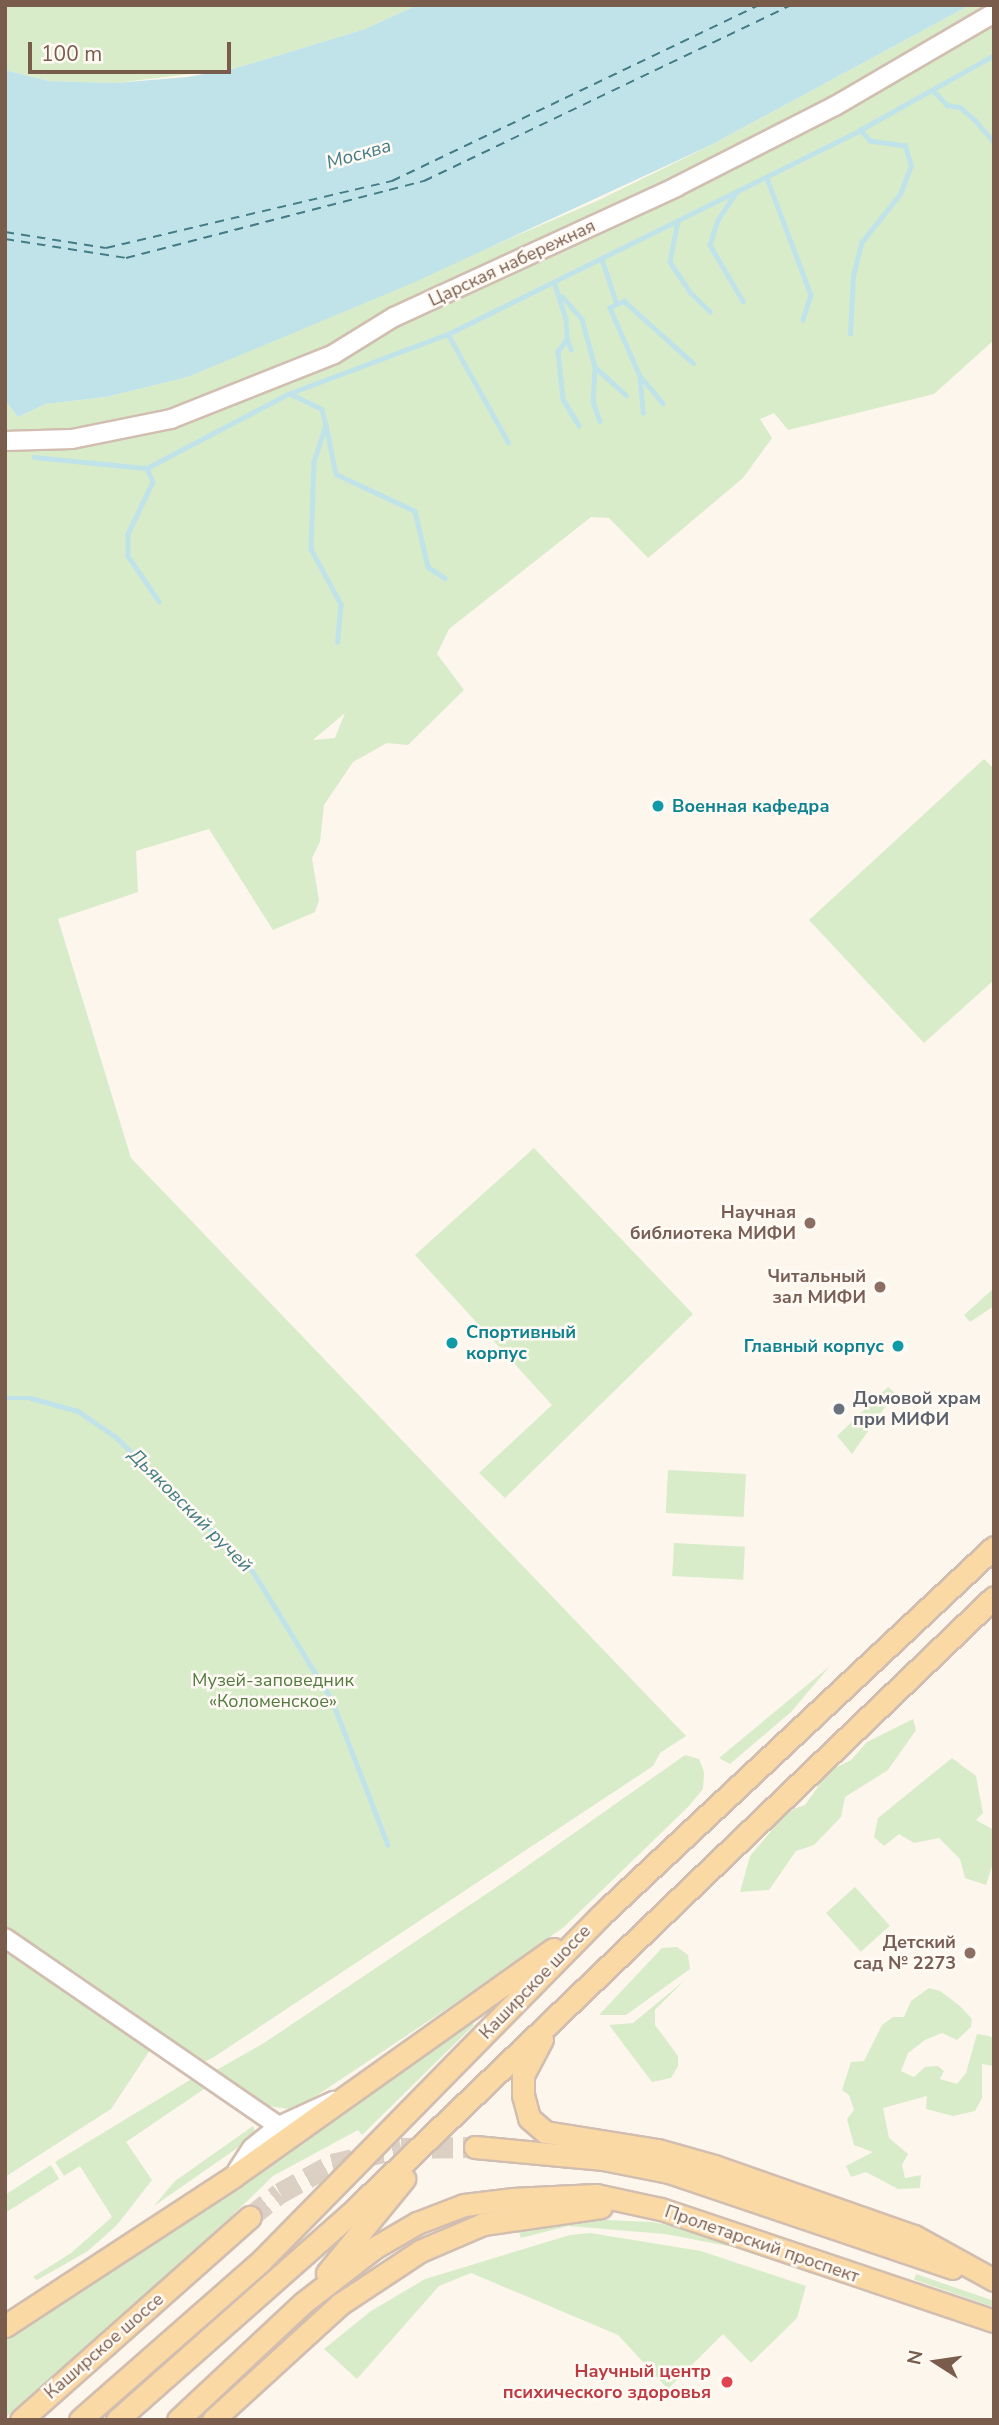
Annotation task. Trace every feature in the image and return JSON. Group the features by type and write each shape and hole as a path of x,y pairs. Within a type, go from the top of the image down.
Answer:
{"main road":[{"name":"Каширское шоссе","path":"80,2420 262,2260 601,1915 994,1547"},
{"name":"Каширское шоссе","path":"117,2420 456,2114 994,1597"},
{"path":"5,2326 234,2176 601,1915"},
{"path":"560,2012 523,2076 525,2110 535,2126 557,2135 658,2150 714,2166 914,2236 994,2281"},
{"path":"178,2420 303,2303 456,2114"},
{"path":"475,2147 603,2159 668,2172 994,2281"},
{"name":"Пролетарский проспект","path":"303,2303 374,2248 417,2223 464,2205 569,2194 610,2197 661,2209 994,2320"},
{"path":"213,2420 340,2304 420,2251 465,2230 524,2215 596,2207 661,2209"},
{"name":"Каширское шоссе","path":"21,2420 250,2217"}],"street":[{"name":"Царская набережная","path":"5,441 72,439 171,419 334,354 394,317 676,187 835,106 994,13"},
{"path":"5,1938 279,2126"},
{"path":"234,2176 252,2148 279,2126 317,2105 347,2098"}],"green space":[{"path":"5,5 417,5 365,29 233,69 115,83 49,81 5,70"},
{"name":"Музей-заповедник «Коломенское»","path":"970,5 994,5 994,340 934,394 788,430 774,413 760,419 772,438 743,478 648,558 609,518 591,517 449,629 437,654 464,690 408,745 387,743 353,762 324,805 320,842 312,858 319,900 315,912 273,930 209,829 136,851 138,892 58,919 131,1158 686,1736 660,1753 653,1766 214,2057 200,2064 158,2038 111,2109 5,2177 5,400 18,417 46,404 106,397 188,377 597,201 711,145","holes":["345,713 335,738 314,740"]},
{"path":"984,759 994,769 994,980 924,1043 809,920"},
{"path":"534,1148 693,1314 505,1498 479,1473 552,1405 415,1255"},
{"path":"994,1288 994,1306 970,1322 964,1315"},
{"path":"888,1387 895,1393 852,1454 837,1436"},
{"path":"668,1470 746,1474 744,1517 666,1513"},
{"path":"674,1543 745,1547 743,1580 672,1576"},
{"path":"830,1666 791,1712 730,1764 719,1758"},
{"path":"913,1719 916,1730 888,1770 845,1797 841,1817 814,1845 796,1851 769,1890 740,1892 750,1856 788,1811 805,1805 829,1771 851,1760 867,1742"},
{"path":"685,1755 699,1759 704,1772 703,1789 688,1807 564,1927 454,2004 295,2110 269,2106 213,2072 264,2043 513,1876"},
{"path":"952,1758 976,1776 983,1813 976,1820 994,1830 994,1860 986,1885 965,1878 960,1859 939,1838 914,1843 899,1834 884,1846 874,1837 878,1818"},
{"path":"855,1887 890,1926 861,1952 826,1913"},
{"path":"677,1947 688,1955 690,1969 626,2015 599,2015 662,1948"},
{"path":"685,1980 655,2010 655,2025 678,2056 678,2066 671,2078 652,2082 609,2025 633,2023"},
{"path":"929,1988 940,1991 960,2006 972,2019 971,2027 957,2040 942,2033 925,2040 908,2053 901,2071 914,2077 925,2067 938,2066 944,2071 940,2079 957,2084 966,2073 977,2034 989,2036 994,2039 994,2066 982,2064 982,2098 975,2111 953,2116 926,2109 927,2096 883,2108 889,2138 908,2154 902,2165 905,2178 921,2175 920,2188 898,2189 866,2172 851,2177 846,2166 873,2152 854,2145 847,2119 854,2110 849,2095 842,2090 851,2062 864,2061 882,2025 893,2017 904,2017 911,2001"},
{"path":"470,2020 474,2025 362,2135 358,2130 273,2176 180,2266 5,2418 5,2338 232,2192"},
{"path":"195,2077 204,2089 126,2142 152,2180 117,2225 88,2251 37,2280 33,2277 71,2253 112,2217 80,2166 64,2176 55,2162"},
{"path":"253,2126 256,2135 154,2206 175,2181"},
{"path":"51,2165 59,2179 5,2213 5,2195"},
{"path":"585,2219 652,2222 696,2231 809,2268 813,2274 733,2247 665,2234 568,2226 521,2238 517,2227"},
{"path":"590,2233 701,2251 806,2286 797,2318 751,2363 723,2334 668,2389 618,2335 471,2273 439,2286 357,2379 324,2349 371,2311 425,2279 570,2235"},
{"path":"916,2274 994,2301 993,2307 914,2280"}],"water":[{"name":"Москва","path":"417,5 970,5 711,145 415,282 188,377 106,397 46,404 18,417 5,400 5,70 49,81 115,83 187,77 233,69 365,29"}],"waterway":[{"path":"34,457 147,468 288,394 448,334 860,130 994,55"},
{"path":"933,90 947,105 960,107 994,142"},
{"path":"850,334 853,276 861,243 900,194 911,166 905,146 870,141 860,130"},
{"path":"767,178 811,295 803,320"},
{"path":"737,192 718,220 710,245 743,301"},
{"path":"678,221 670,262 690,292 710,311"},
{"path":"602,259 617,304 610,308 640,376 643,413"},
{"path":"554,282 566,318 567,339 558,352 563,399 579,426"},
{"path":"562,296 582,319 595,367 593,401 600,421"},
{"path":"617,304 624,301 693,363"},
{"path":"448,334 508,442"},
{"path":"567,339 571,349"},
{"path":"595,367 626,395"},
{"path":"641,377 663,403"},
{"path":"291,394 322,409 326,425 314,463 311,549 341,604 338,642"},
{"path":"326,425 336,474 415,511 428,567 445,578"},
{"path":"147,468 153,482 128,534 128,556 159,601"},
{"name":"Дьяковский ручей","path":"5,1398 31,1398 78,1411 116,1437 252,1570 332,1700 388,1845"}],"ferry route":[{"path":"5,232 106,248 392,181 760,5"},
{"path":"5,239 126,258 424,181 792,5"}],"tunnel":[{"path":"250,2217 280,2193 332,2164 401,2148 475,2147"}],"place":[{"name":"Военная кафедра","path":"658,806"},
{"name":"Научная библиотека МИФИ","path":"810,1223"},
{"name":"Читальный зал МИФИ","path":"880,1287"},
{"name":"Спортивный корпус","path":"452,1343"},
{"name":"Главный корпус","path":"898,1346"},
{"name":"Домовой храм при МИФИ","path":"839,1409"},
{"name":"Детский сад № 2273","path":"970,1953"},
{"name":"Научный центр психического здоровья","path":"727,2382"}]}
